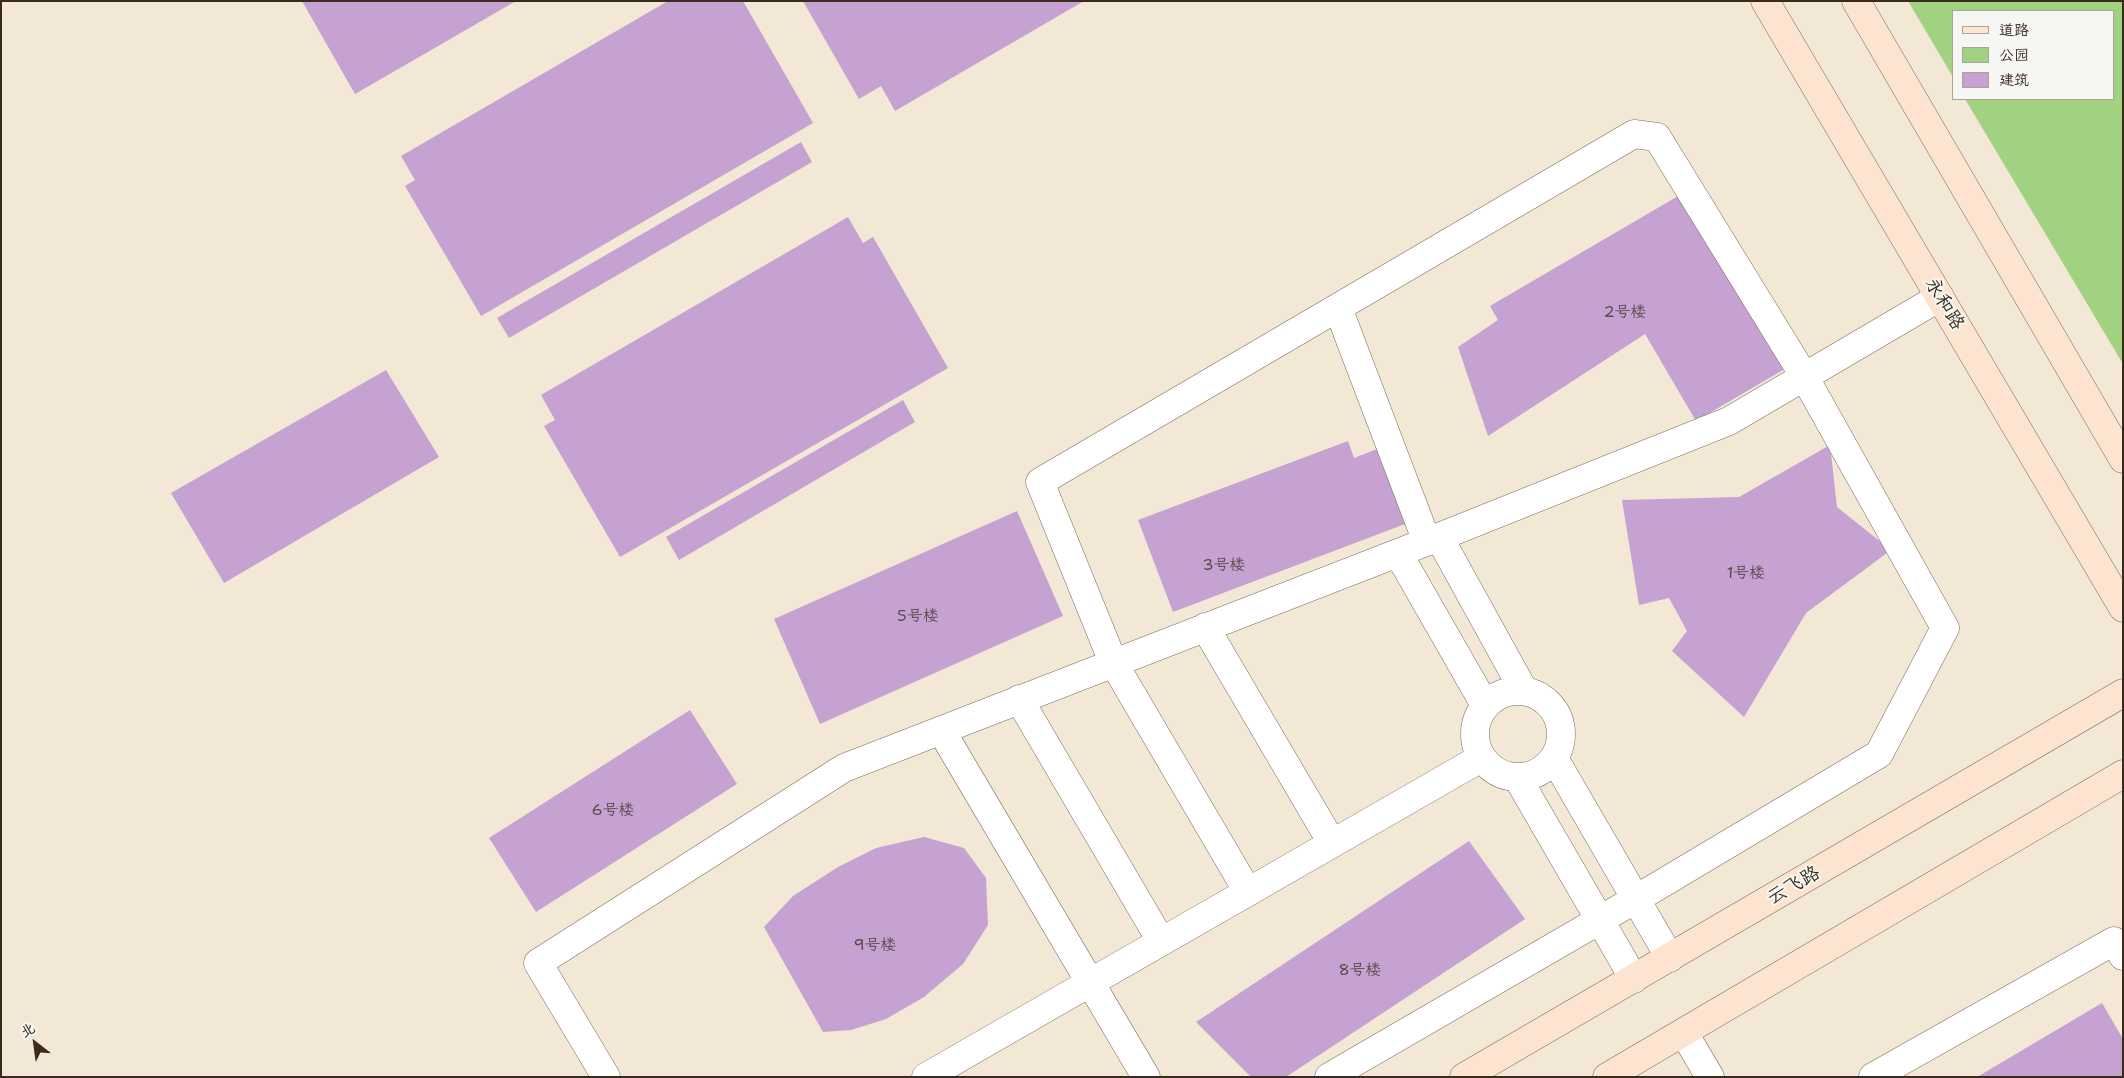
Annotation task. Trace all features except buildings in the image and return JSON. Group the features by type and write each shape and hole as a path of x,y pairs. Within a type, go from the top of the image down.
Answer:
{"street":[{"name":"永和路","path":"1765,1 2123,608"},
{"path":"1856,1 2123,459"},
{"path":"1248,892 1112,662 1040,482 1634,134 1657,137 1804,376 1945,628 1879,754 1636,899 1329,1077"},
{"path":"606,1077 538,963 844,768 1112,662 1398,553 1728,420 1940,297"},
{"path":"1338,308 1433,539 1524,691"},
{"path":"1398,553 1485,705"},
{"path":"1205,627 1332,843"},
{"path":"1510,691 1524,691 1538,695 1550,704 1558,716 1562,730 1560,744 1554,758 1544,769 1531,775 1517,777 1503,775 1490,768 1481,758 1475,745 1474,731 1477,717 1485,705 1496,696 1510,691"},
{"name":"云飞路","path":"1464,1077 2123,693"},
{"path":"1019,699 1161,942"},
{"path":"941,730 1146,1077"},
{"path":"926,1077 1481,758"},
{"path":"1554,758 1670,958"},
{"path":"1607,1077 2123,774"},
{"path":"1517,777 1634,979"},
{"path":"1873,1077 2114,941 2123,956"},
{"path":"1684,1033 1710,1077"}],"green space":[{"path":"1908,1 2123,1 2123,364 1966,100 2114,100 2114,10 1952,10 1952,75"}]}
